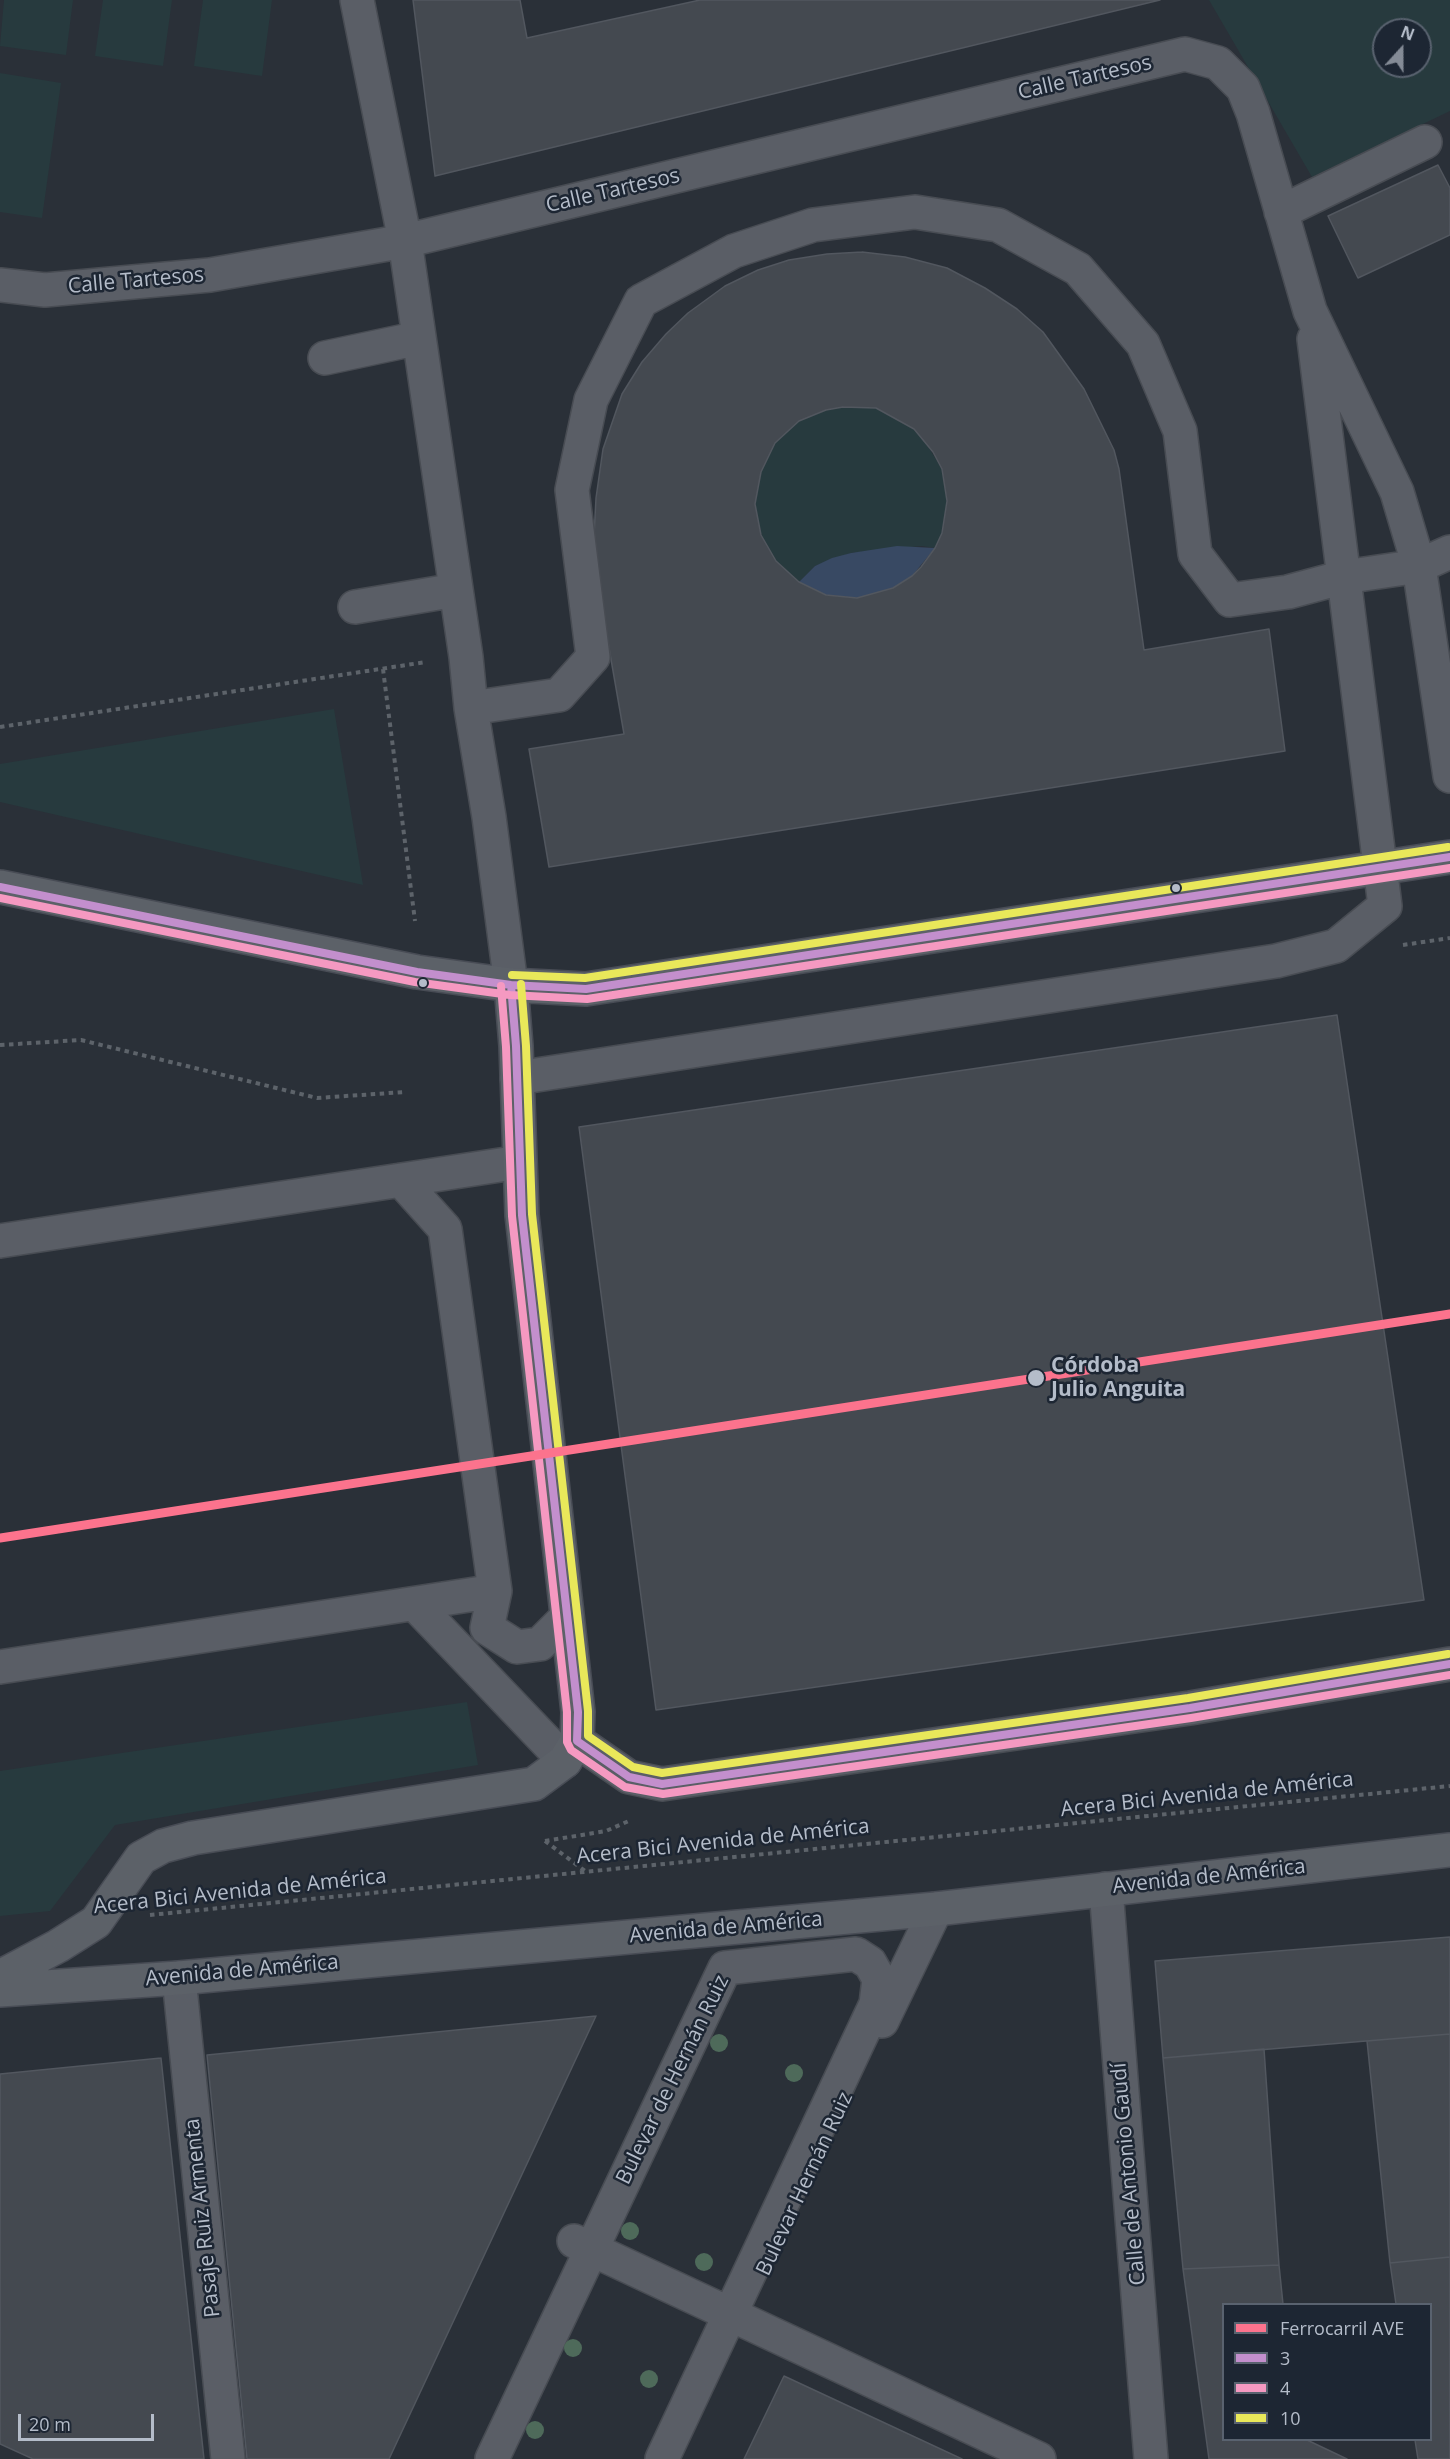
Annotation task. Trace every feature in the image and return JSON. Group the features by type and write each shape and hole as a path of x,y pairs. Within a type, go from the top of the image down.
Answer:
{"main road":[{"path":"0,887 417,972 511,985 586,989 1379,866 1450,857"},
{"path":"0,1977 58,1946 96,1922 141,1857 163,1846 193,1838 534,1784 571,1751 578,1712 522,1215 511,985"},
{"name":"Avenida de América","path":"0,1990 179,1978 936,1910 1450,1850"}],"street":[{"path":"357,0 405,241 511,985"},
{"name":"Calle Tartesos","path":"0,285 45,290 210,275 405,241 1185,54 1218,63 1243,88 1253,113 1281,212"},
{"path":"517,1078 1276,961 1336,946 1386,906 1379,866 1310,311 1281,212 1425,142"},
{"path":"471,708 559,695 593,657 572,490 591,400 641,301 734,250 813,225 915,212 987,223 998,225 1078,269 1143,344 1180,431 1196,554 1230,600 1288,592 1344,577 1419,566 1450,552"},
{"path":"1310,311 1397,492 1419,566 1450,776"},
{"path":"325,358 419,338"},
{"path":"355,606 456,590"},
{"path":"0,1241 520,1162"},
{"path":"401,1180 445,1229 495,1591 486,1628 517,1647 540,1644 567,1617"},
{"path":"0,1667 495,1591"},
{"path":"415,1604 571,1751 629,1777 662,1784 1190,1708 1450,1664"},
{"name":"Calle de Antonio Gaudí","path":"1106,1889 1151,2459"},
{"name":"Bulevar Hernán Ruiz","path":"675,2459 736,2317 936,1910"},
{"path":"472,2459 583,2245 720,1929"},
{"name":"Bulevar de Hernán Ruiz","path":"492,2459 583,2245 725,1968 856,1954 870,1963 879,1979 876,2004 736,2317 662,2459"},
{"name":"Pasaje Ruiz Armenta","path":"179,1978 228,2459"},
{"path":"583,2245 1039,2459"}],"path":[{"path":"0,727 466,657"},
{"path":"383,669 415,921"},
{"path":"0,1045 81,1040 317,1098 405,1092"},
{"name":"Acera Bici Avenida de América","path":"96,1922 585,1871 1450,1786"},
{"path":"585,1871 545,1840 606,1831"}],"green space":[{"path":"4,0 73,0 66,55 0,46"},
{"path":"103,0 172,0 163,66 95,56"},
{"path":"203,0 272,0 262,76 194,66"},
{"path":"1209,0 1450,0 1450,111 1312,177"},
{"path":"0,73 61,83 42,218 0,212"},
{"path":"843,407 876,408 914,429 924,440 942,469 947,501 942,533 935,548 922,546 851,553 815,566 799,582 776,561 761,535 755,504 761,472 775,443 799,421 826,410"},
{"path":"334,709 363,885 0,802 0,764"},
{"path":"467,1702 478,1765 115,1825 50,1911 0,1916 0,1771"}],"water":[{"path":"897,546 935,548 912,576 878,594 857,598 826,595 799,582 815,566 832,558"}],"building":[{"path":"413,0 520,0 527,38 700,0 1160,0 435,176"},
{"path":"1438,165 1450,188 1450,235 1358,278 1328,216"},
{"path":"862,252 905,257 947,268 985,288 1017,309 1043,332 1084,389 1114,450 1119,469 1144,650 1269,629 1285,751 549,867 529,749 624,734 593,556 596,498 603,449 622,394 642,362 666,334 688,313 725,286 758,270 789,260 827,254","holes":["843,407 876,408 914,429 933,452 942,469 947,501 942,533 935,548 921,567 912,576 893,588 857,598 826,595 799,582 776,561 761,535 755,504 761,472 775,443 799,421 826,410"]},
{"path":"1337,1015 1424,1600 656,1710 579,1127"},
{"path":"1450,1937 1450,2034 1163,2058 1155,1961"},
{"path":"596,2016 389,2459 247,2459 207,2055"},
{"path":"1450,2034 1450,2257 1390,2263 1367,2041"},
{"path":"1264,2049 1279,2265 1183,2269 1163,2058"},
{"path":"161,2058 204,2459 33,2459 0,2444 0,2074"},
{"path":"1450,2257 1450,2459 1418,2459 1415,2441 1432,2441 1432,2303 1396,2303 1390,2263"},
{"path":"1279,2265 1283,2303 1222,2303 1222,2441 1309,2441 1347,2459 1209,2459 1183,2269"},
{"path":"784,2376 962,2459 744,2459"}],"rail line":[{"name":"AVE","path":"0,1538 1450,1314"}],"transit line":[{"name":"10","path":"512,975 585,978 1448,847"},
{"name":"3","path":"0,887 417,972 511,985 586,989 1450,857"},
{"name":"4","path":"0,898 415,982 510,995 587,999 1450,868"},
{"name":"10","path":"521,984 526,1046 532,1214 588,1711 588,1736 633,1767 662,1773 1188,1698 1448,1654"},
{"name":"3","path":"511,985 516,1046 522,1215 578,1712 577,1741 629,1777 662,1784 1190,1708 1450,1664"},
{"name":"4","path":"501,986 506,1047 512,1216 567,1712 567,1742 571,1750 625,1787 663,1794 1191,1718 1450,1675"}],"place":[{"name":"Córdoba Julio Anguita","path":"1036,1378"}]}
